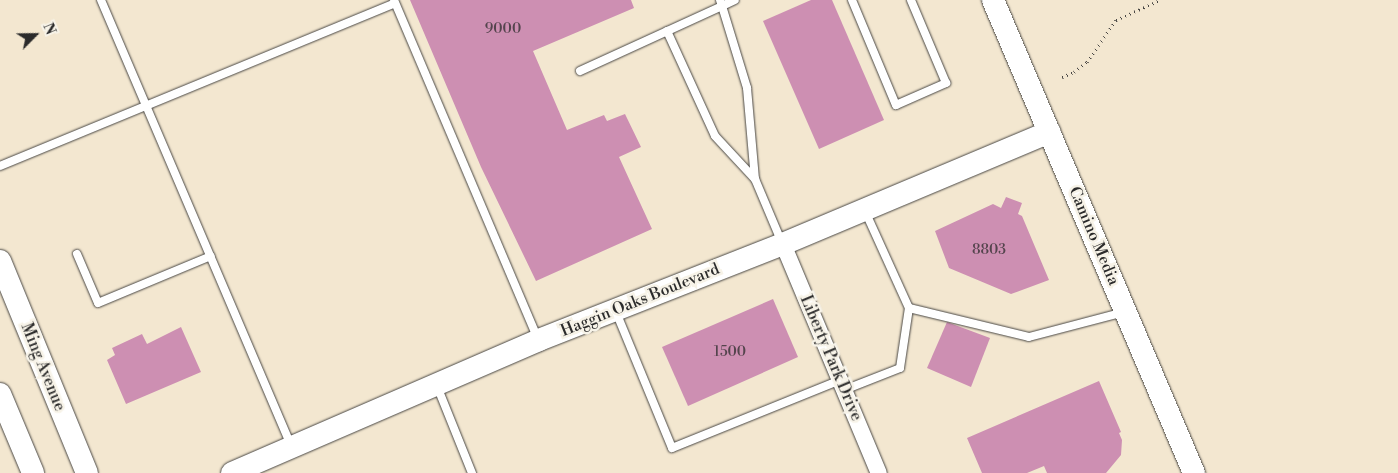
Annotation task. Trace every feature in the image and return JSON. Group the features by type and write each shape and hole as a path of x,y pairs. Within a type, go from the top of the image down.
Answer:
{"street":[{"name":"Camino Media","path":"993,0 1194,473"},
{"name":"Haggin Oaks Boulevard","path":"232,473 539,340 782,244 1049,132"},
{"name":"Liberty Park Drive","path":"782,244 879,473"},
{"name":"Ming Avenue","path":"0,261 87,473"},
{"path":"0,394 33,473"}],"lane":[{"path":"102,0 292,447"},
{"path":"580,71 667,31 721,3 735,0"},
{"path":"852,0 896,105 946,83 911,0"},
{"path":"0,166 395,1 539,340"},
{"path":"721,3 747,88 755,179 782,244"},
{"path":"667,31 715,136 755,179"},
{"path":"615,310 672,448 842,385 900,368 909,308 864,209"},
{"path":"77,254 98,303 210,256"},
{"path":"909,308 1029,337 1126,311"},
{"path":"436,384 472,473"}],"path":[{"path":"1062,77 1074,72 1087,62 1116,20 1160,0"}],"building":[{"path":"410,0 631,0 634,8 533,51 567,130 604,115 607,121 625,114 641,147 619,157 652,229 536,281 481,167"},
{"path":"811,0 832,0 884,120 819,149 763,21"},
{"path":"1006,197 1022,203 1018,214 1022,216 1049,280 1011,294 949,268 935,231 993,204 1001,208"},
{"path":"773,299 798,357 688,406 662,347"},
{"path":"947,322 990,338 971,387 927,368"},
{"path":"181,327 201,372 126,404 107,360 115,355 112,348 142,334 147,344"},
{"path":"1099,381 1121,432 1119,433 1122,440 1121,455 1106,473 1047,473 1044,466 1027,473 982,473 967,438"}]}
